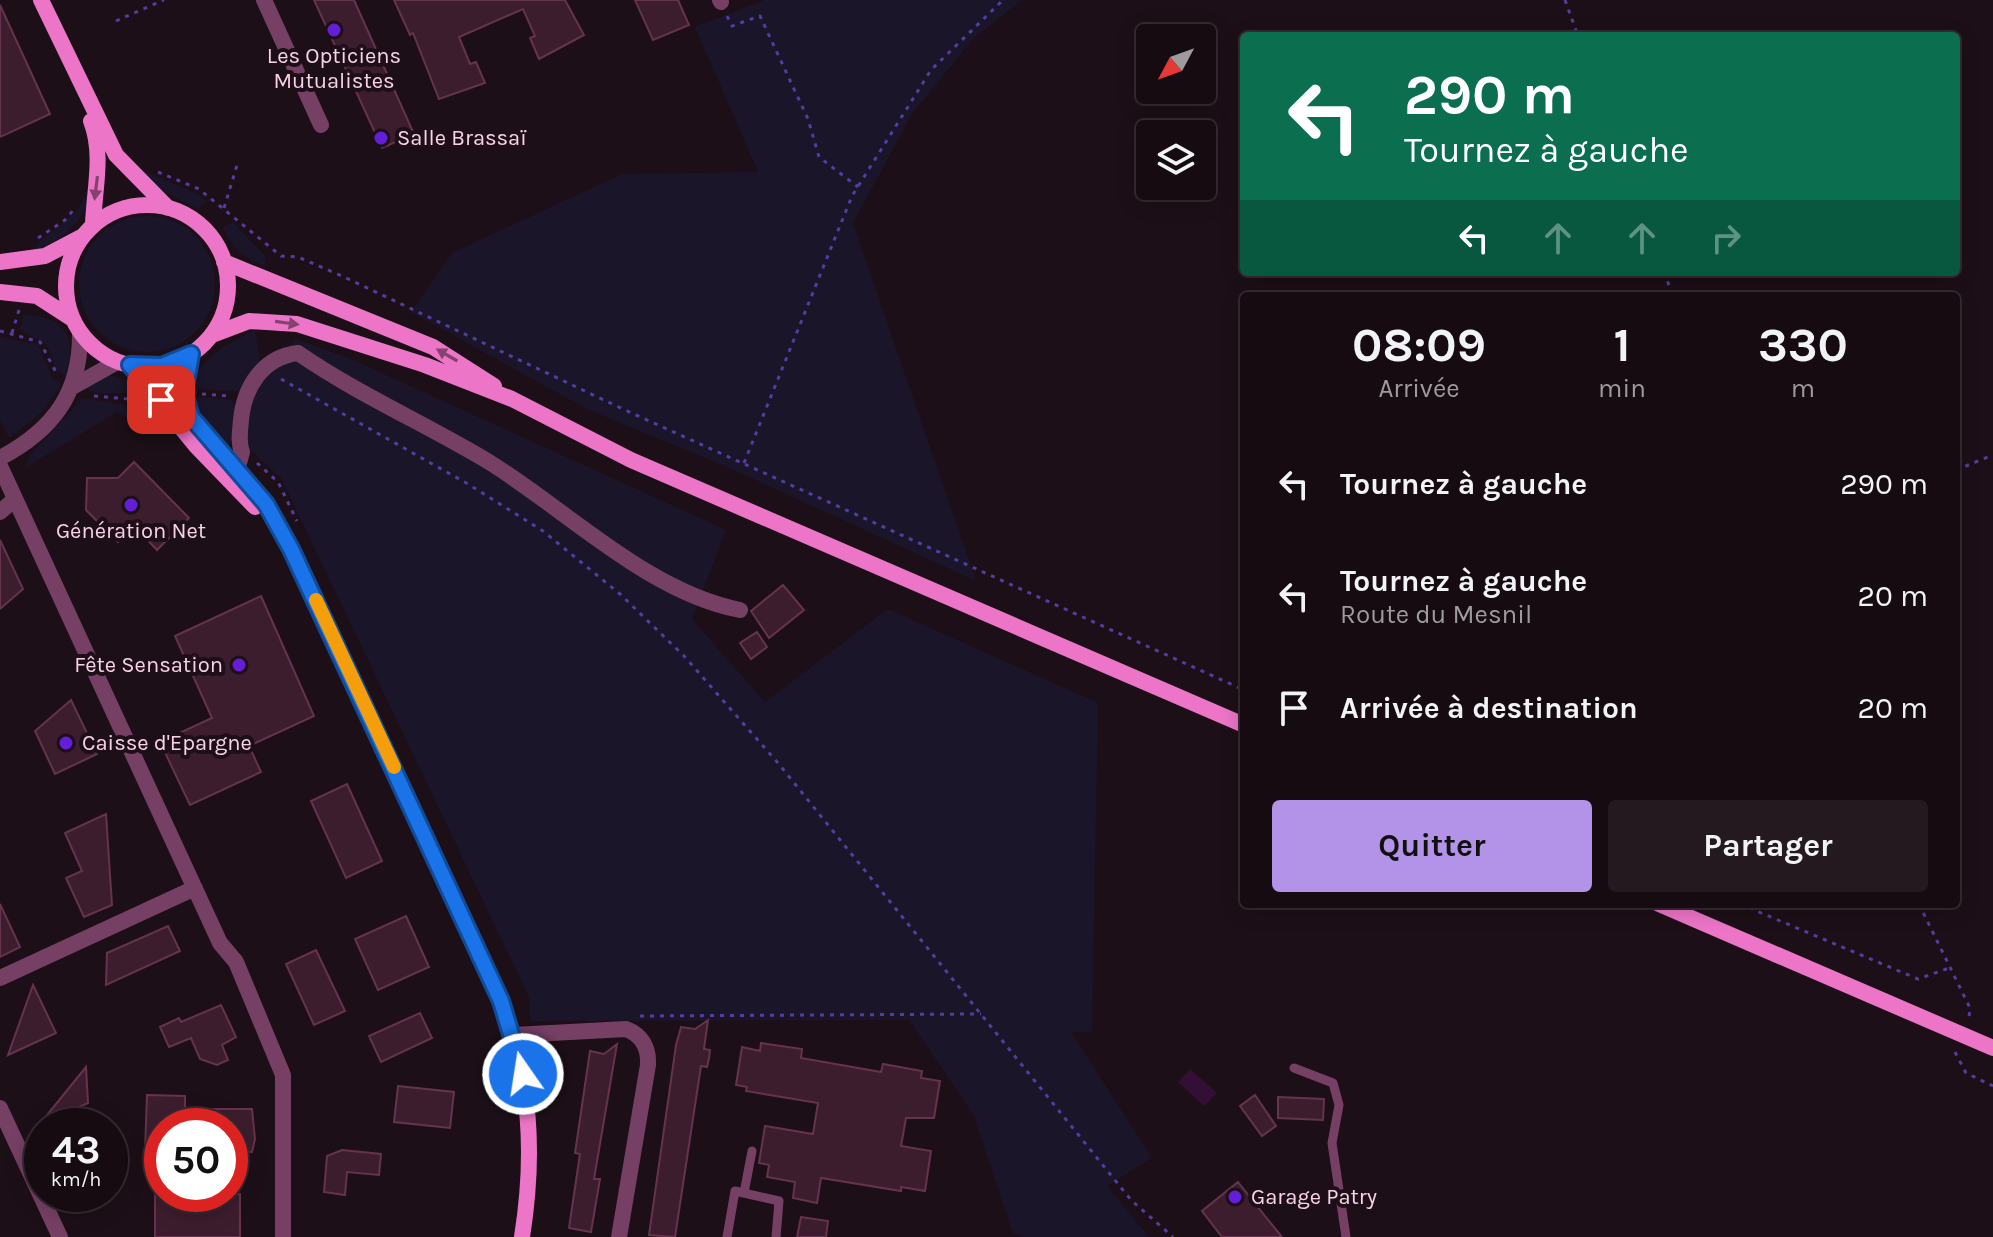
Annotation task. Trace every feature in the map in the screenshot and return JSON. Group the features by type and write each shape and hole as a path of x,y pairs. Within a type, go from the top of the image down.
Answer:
{"main road":[{"path":"41,0 116,155 168,208 197,222 218,247 224,262 227,300 212,335"},
{"path":"68,60 96,133 98,181 87,231 66,276 68,305 76,325"},
{"path":"0,262 45,256 128,207 168,208"},
{"path":"224,262 433,347 512,399 631,460 1240,723"},
{"path":"0,292 37,296 56,305 90,344 124,363 181,429 266,504 280,529 357,685 514,1035 527,1092 531,1150 522,1237"},
{"path":"124,363 162,366 191,354 212,335 249,321 297,324 377,348 512,399"},
{"path":"191,354 184,393 191,417 232,474"},
{"path":"1668,908 1993,1048"}],"street":[{"path":"264,0 321,125"},
{"path":"75,386 76,325"},
{"path":"232,474 242,452 239,444 243,397 263,369 281,355 298,353 334,378 489,462 671,585 707,604 740,610"},
{"path":"0,458 22,447 44,426 75,386 124,363"},
{"path":"0,466 220,943 236,962 283,1075 283,1237"},
{"path":"0,512 15,499"},
{"path":"0,978 195,888"},
{"path":"514,1035 626,1029 636,1033 644,1042 648,1065 619,1237"},
{"path":"0,1108 60,1237"}],"lane":[{"path":"1294,1068 1333,1083 1339,1105 1332,1143 1346,1237"},
{"path":"744,1193 752,1151"},
{"path":"727,1237 735,1191 779,1201 776,1237"}],"path":[{"path":"116,21 164,0"},
{"path":"744,463 858,187 931,70 1003,0"},
{"path":"1565,0 1577,32"},
{"path":"720,1 732,26 760,16 808,119 819,157 858,187"},
{"path":"224,208 238,162"},
{"path":"151,169 199,189 249,233 281,256 298,257 323,267 1240,688"},
{"path":"27,245 65,220 80,200"},
{"path":"12,333 18,312"},
{"path":"0,331 40,342 52,369 75,386 129,399 144,413"},
{"path":"263,369 468,484 543,531 620,594 732,708 1131,1200 1173,1237"},
{"path":"193,393 243,397"},
{"path":"242,452 262,467 285,493"},
{"path":"1960,468 1993,455"},
{"path":"1749,908 1918,979 1952,967"},
{"path":"1921,908 1970,1008 1969,1017 1958,1016 1952,1031 1957,1060 1966,1073 1993,1086"},
{"path":"635,1016 981,1014"}],"shaded area":[{"path":"764,0 1022,0 973,39 912,114 853,223 976,581 725,466 589,410 411,312 452,253 622,174 758,172 695,27"},
{"path":"140,169 200,195 206,201 198,209 159,189"},
{"path":"88,189 92,191 88,202 71,228 55,241 34,251 43,238 76,211"},
{"path":"147,216 173,221 195,236 210,258 215,284 210,310 195,332 173,347 147,352 121,347 99,332 84,310 79,284 84,258 99,236 121,221"},
{"path":"233,222 265,256 265,266 245,256 230,241 223,228"},
{"path":"23,315 49,319 65,332 70,351 67,377 56,369 47,345 20,330"},
{"path":"255,330 260,360 240,391 193,389 201,368 216,352"},
{"path":"0,337 38,344 52,378 62,384 41,413 9,438 0,420"},
{"path":"295,339 349,358 726,530 692,619 765,702 888,609 1098,703 1092,1033 1071,1032 1152,1158 1107,1186 1149,1237 1024,1237 1013,1233 974,1116 909,1020 530,1021 529,997 281,478 248,448 252,399 264,377"},
{"path":"108,375 130,381 150,400 144,406 130,393 95,393 84,388"},
{"path":"195,396 231,400 235,405 234,435 228,448 204,424"},
{"path":"83,398 125,405 144,428 117,412 25,468 30,455"},
{"path":"1190,1069 1217,1093 1204,1106 1178,1082"}],"building":[{"path":"314,0 354,0 414,134 382,148"},
{"path":"394,0 565,0 584,35 539,59 530,38 535,36 523,9 459,37 470,64 476,62 485,83 439,99 413,33 410,35"},
{"path":"635,0 678,0 689,25 653,40"},
{"path":"0,5 50,114 0,137"},
{"name":"Génération Net","path":"134,462 189,518 157,550 134,526 118,542 86,510 87,478 118,478"},
{"path":"0,540 23,589 0,609"},
{"path":"783,585 804,610 769,638 751,611"},
{"path":"261,596 314,716 249,746 261,772 190,805 160,742 212,718 175,636"},
{"path":"757,632 767,647 751,659 740,643"},
{"name":"Caisse d'Epargne","path":"71,700 97,754 55,774 35,731"},
{"path":"347,784 382,861 346,878 311,801"},
{"path":"106,814 112,905 84,917 66,878 82,871 65,833"},
{"path":"0,904 20,947 0,957"},
{"path":"406,916 429,967 378,990 355,939"},
{"path":"168,926 180,951 106,985 107,953"},
{"path":"316,950 345,1011 314,1025 286,964"},
{"path":"33,985 56,1033 8,1055"},
{"path":"221,1005 236,1037 222,1045 228,1060 217,1065 200,1059 191,1038 169,1047 160,1027 179,1018 181,1022"},
{"path":"420,1013 432,1038 381,1062 369,1036"},
{"path":"708,1020 704,1049 710,1050 709,1058 707,1067 701,1066 675,1237 649,1235 676,1045 681,1027 695,1029"},
{"path":"761,1043 802,1049 801,1058 881,1072 883,1064 922,1071 921,1078 940,1081 934,1118 906,1118 901,1146 931,1151 925,1191 901,1187 901,1191 821,1178 817,1203 793,1198 795,1182 767,1177 769,1165 759,1163 765,1126 813,1134 818,1103 746,1091 747,1087 736,1085 742,1047 760,1051"},
{"path":"617,1044 594,1179 600,1179 591,1232 569,1228 580,1154 575,1153 590,1051 604,1054"},
{"path":"86,1067 88,1103 77,1108 53,1108"},
{"path":"398,1086 454,1092 450,1128 394,1122"},
{"path":"147,1095 185,1096 185,1108 147,1108"},
{"path":"1255,1095 1276,1126 1262,1136 1240,1106"},
{"path":"1278,1097 1324,1099 1323,1120 1278,1118"},
{"path":"248,1109 252,1109 255,1139 252,1152 248,1152"},
{"path":"342,1150 381,1154 379,1175 347,1172 345,1195 324,1192 327,1156"},
{"name":"Garage Patry","path":"1238,1182 1282,1237 1222,1237 1202,1211"},
{"path":"155,1212 240,1212 240,1237 155,1237"},
{"path":"801,1217 828,1221 826,1237 797,1237"}],"slow traffic":[{"path":"316,600 394,767"}],"place":[{"name":"Les Opticiens Mutualistes","path":"334,30"},
{"name":"Salle Brassaï","path":"381,138"},
{"name":"Génération Net","path":"131,505"},
{"name":"Fête Sensation","path":"239,665"},
{"name":"Caisse d'Epargne","path":"66,743"},
{"name":"Garage Patry","path":"1235,1197"}],"route":[{"path":"161,400 130,365 162,366 191,354 184,393 191,417 266,504 291,549 357,685 501,1001 514,1035 523,1074"}]}
